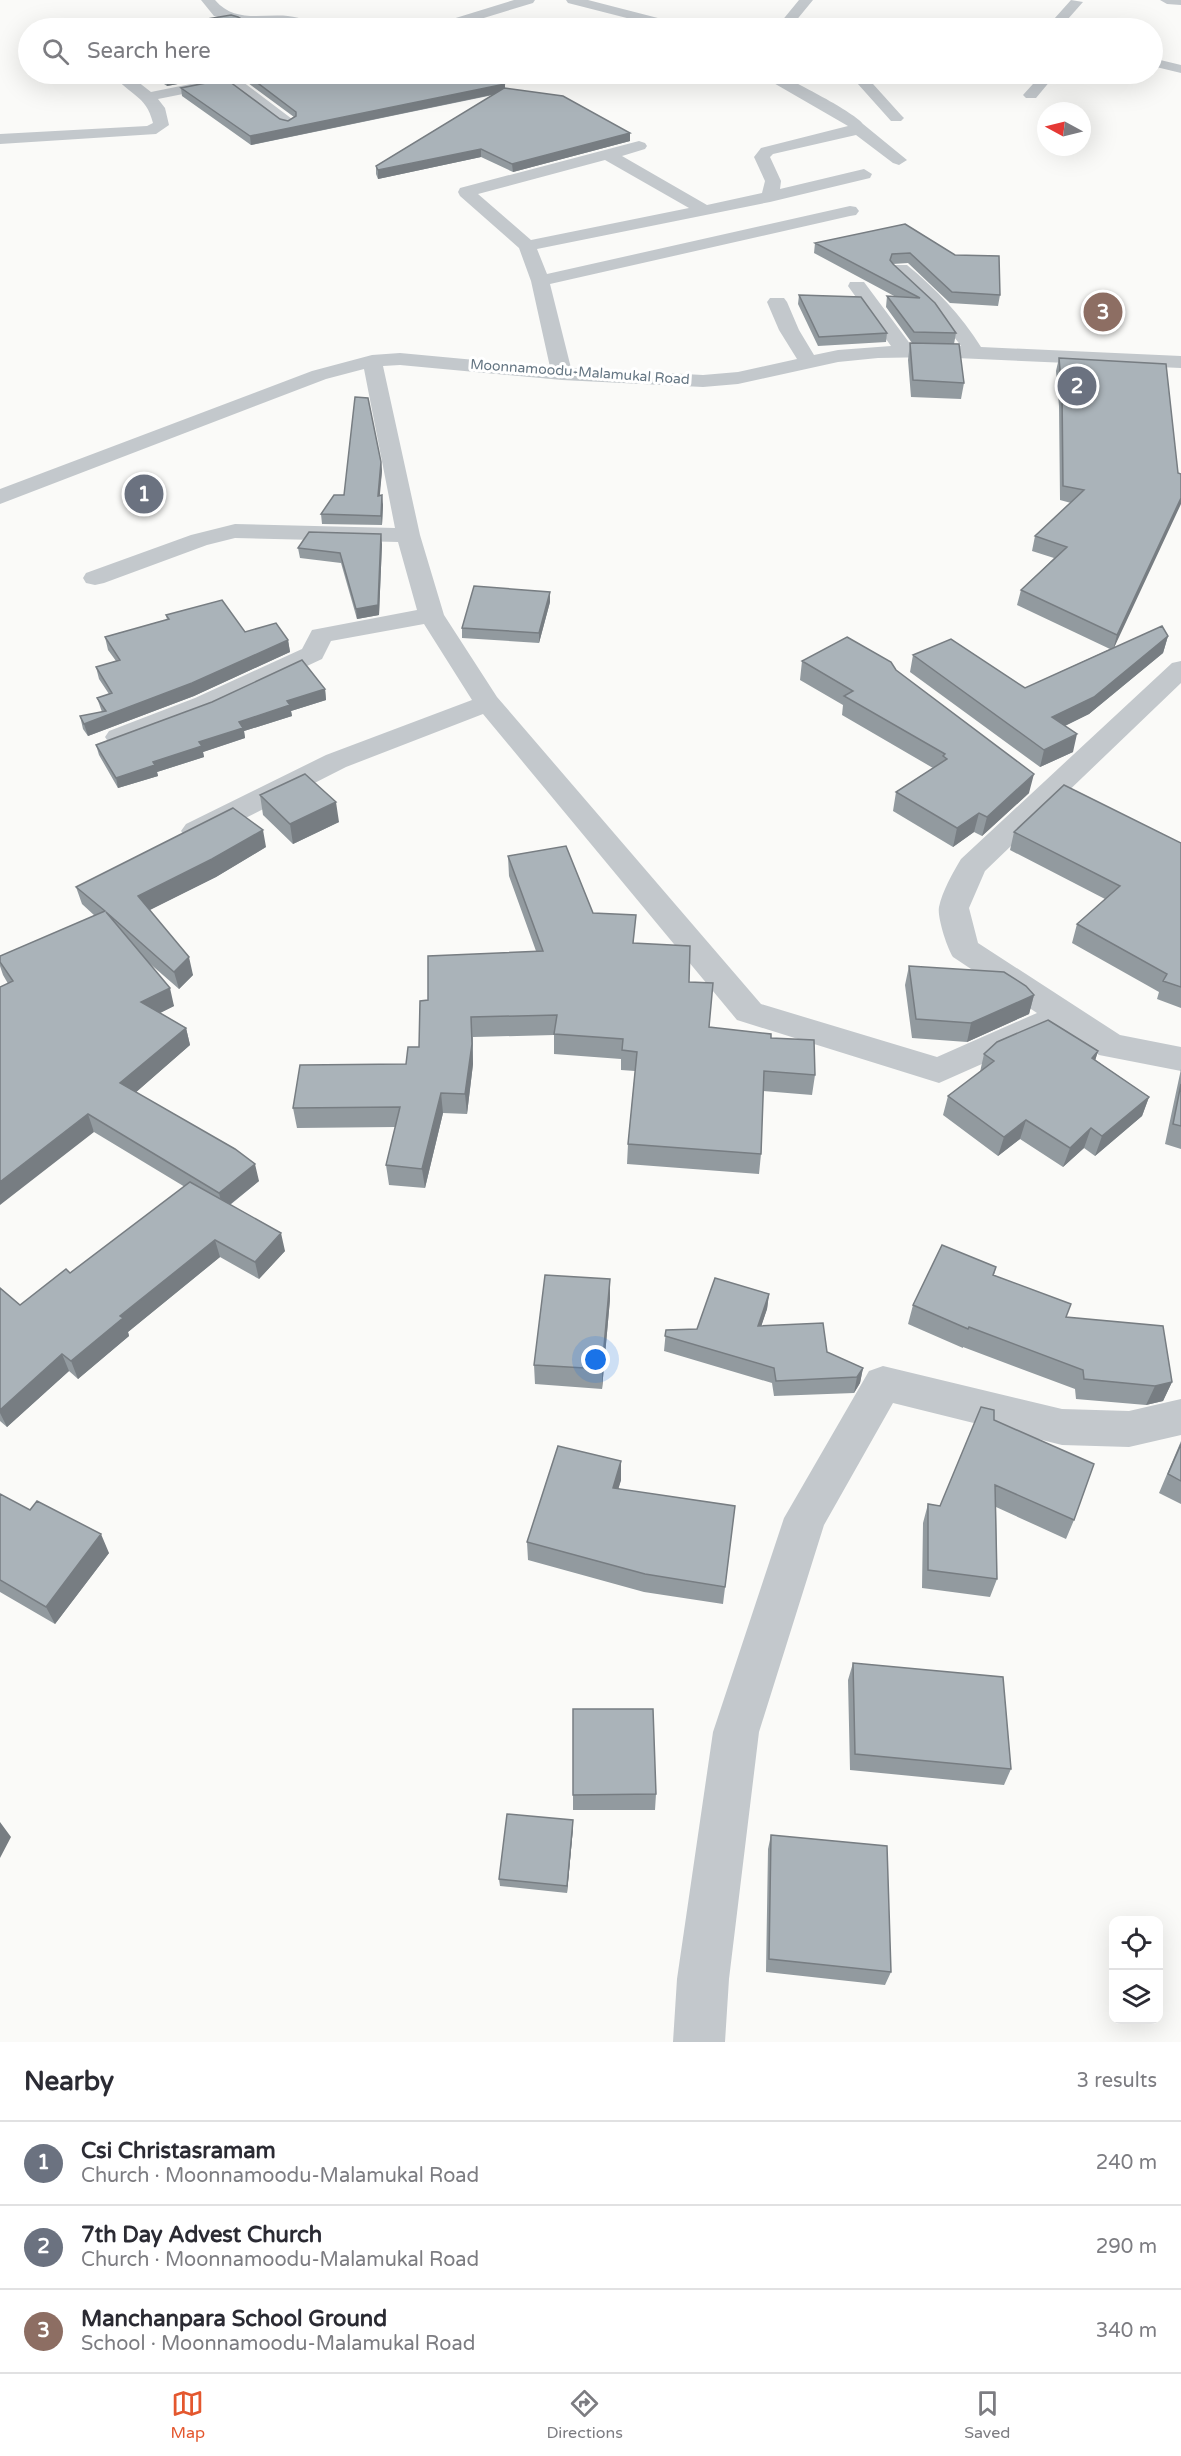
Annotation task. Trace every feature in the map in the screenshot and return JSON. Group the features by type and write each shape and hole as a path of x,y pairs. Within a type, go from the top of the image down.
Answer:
{"street":[{"path":"208,0 219,14 237,18"},
{"path":"470,18 528,0"},
{"path":"573,0 642,18"},
{"path":"791,18 806,0"},
{"path":"1167,0 1181,1"},
{"path":"1062,18 1076,2"},
{"path":"252,18 284,15 290,18"},
{"path":"1163,65 1181,69"},
{"path":"0,139 150,131 160,125 158,108 130,84"},
{"path":"148,98 213,84"},
{"path":"236,84 288,122"},
{"path":"784,84 853,121 856,127 899,160"},
{"path":"865,84 896,118"},
{"path":"1030,95 1040,84"},
{"path":"770,197 773,181 762,157 768,151 851,131 856,127"},
{"path":"562,374 540,281 527,246 466,194 467,190 639,146"},
{"path":"607,154 704,210"},
{"path":"527,246 770,197 864,174"},
{"path":"540,281 850,211"},
{"path":"900,269 928,291 948,312 975,353"},
{"path":"857,286 906,352"},
{"path":"777,302 789,330 809,363"},
{"name":"Moonnamoodu-Malamukal Road","path":"0,497 309,378 372,361 425,360 562,374 703,381 738,378 838,356 906,352 1181,362"},
{"path":"372,361 408,535 431,615 488,703 748,1012 939,1070 1063,1015"},
{"path":"95,578 199,540 235,531 408,535"},
{"path":"97,745 204,704 313,654 321,635 431,615"},
{"path":"1181,669 1040,785 972,866 954,908 964,949 1063,1015 1111,1046 1181,1059"},
{"path":"179,840 336,761 488,703"},
{"path":"699,2042 703,1979 736,1732 805,1518 883,1383 1062,1427 1129,1430 1181,1417"}],"building":[{"path":"231,15 240,18 213,18"},
{"path":"201,84 233,84 280,119 288,121 296,116 296,112 259,84 505,84 250,136 181,88"},
{"path":"504,88 563,96 630,133 512,164 481,149 378,170 376,166"},
{"path":"905,224 955,255 999,256 1000,295 952,292 910,253 892,254 890,260 893,264 935,303 956,333 914,332 887,296 920,298 815,243"},
{"path":"799,295 861,297 887,333 819,337"},
{"path":"910,343 959,344 964,383 913,380"},
{"path":"1059,358 1166,364 1178,473 1181,474 1181,498 1117,635 1021,590 1067,547 1035,536 1084,490 1063,486 1062,392"},
{"path":"355,397 368,398 381,462 378,496 382,495 381,516 321,514 334,495 344,495"},
{"path":"309,532 381,534 378,605 356,609 340,553 298,548"},
{"path":"474,586 550,592 539,633 462,628"},
{"path":"222,600 245,632 276,623 288,640 192,683 84,724 80,716 106,711 97,698 112,693 96,667 120,660 105,637 169,619 166,615"},
{"path":"1162,626 1168,636 1094,697 1052,717 1077,734 1044,750 913,655 951,639 1025,688"},
{"path":"847,637 891,662 896,670 1034,774 987,817 979,813 957,828 896,792 947,759 943,756 945,754 844,696 853,691 802,661"},
{"path":"302,660 325,689 287,701 290,705 239,722 243,728 199,742 202,746 153,762 155,765 116,778 96,745 212,702"},
{"path":"305,774 336,802 290,824 260,795"},
{"path":"1064,785 1181,843 1181,987 1163,981 1167,974 1077,924 1120,886 1014,832"},
{"path":"233,808 263,830 212,859 138,896 189,957 174,972 106,912 170,988 141,1002 186,1028 120,1083 235,1149 255,1164 219,1193 88,1114 0,1182 0,987 13,981 0,962 0,956 105,911 76,887"},
{"path":"566,846 593,913 636,915 633,943 690,946 689,982 713,983 709,1027 771,1034 771,1038 814,1040 815,1075 764,1071 761,1154 628,1144 637,1052 622,1050 623,1039 554,1034 557,1015 471,1017 472,1044 465,1094 441,1093 422,1169 386,1165 400,1107 293,1108 300,1065 406,1064 408,1047 419,1047 420,1001 428,1000 428,956 543,951 508,856"},
{"path":"909,966 1004,972 1026,986 1034,995 971,1023 916,1019"},
{"path":"1048,1020 1098,1051 1092,1058 1149,1097 1102,1136 1091,1128 1070,1148 1026,1120 1004,1137 948,1096 994,1061 984,1054 997,1042"},
{"path":"1181,1084 1181,1126 1173,1124"},
{"path":"190,1182 281,1233 255,1262 215,1240 120,1316 123,1318 71,1361 62,1354 0,1410 0,1288 20,1305 66,1269 70,1273"},
{"path":"942,1245 996,1267 993,1275 1071,1304 1066,1317 1163,1326 1172,1382 1155,1386 1084,1379 1083,1370 969,1327 968,1329 913,1305"},
{"path":"545,1275 610,1279 602,1369 534,1365"},
{"path":"715,1278 769,1294 758,1326 823,1323 827,1352 863,1368 857,1377 776,1381 774,1368 665,1336 666,1330 697,1329"},
{"path":"981,1407 994,1410 994,1420 1094,1464 1074,1520 995,1485 997,1579 928,1570 928,1504 940,1506"},
{"path":"1181,1444 1181,1481 1168,1474"},
{"path":"558,1446 621,1461 613,1488 735,1506 725,1587 645,1574 527,1542"},
{"path":"0,1494 30,1510 37,1501 101,1534 46,1607 0,1580"},
{"path":"853,1663 1003,1677 1011,1769 855,1754"},
{"path":"573,1709 653,1709 656,1794 573,1795"},
{"path":"507,1814 573,1820 567,1886 499,1879"},
{"path":"771,1835 887,1846 891,1972 769,1959"}],"place":[{"name":"Manchanpara School Ground","path":"1103,312"},
{"name":"7th Day Advest Church","path":"1077,386"},
{"name":"Csi Christasramam","path":"144,494"}]}
